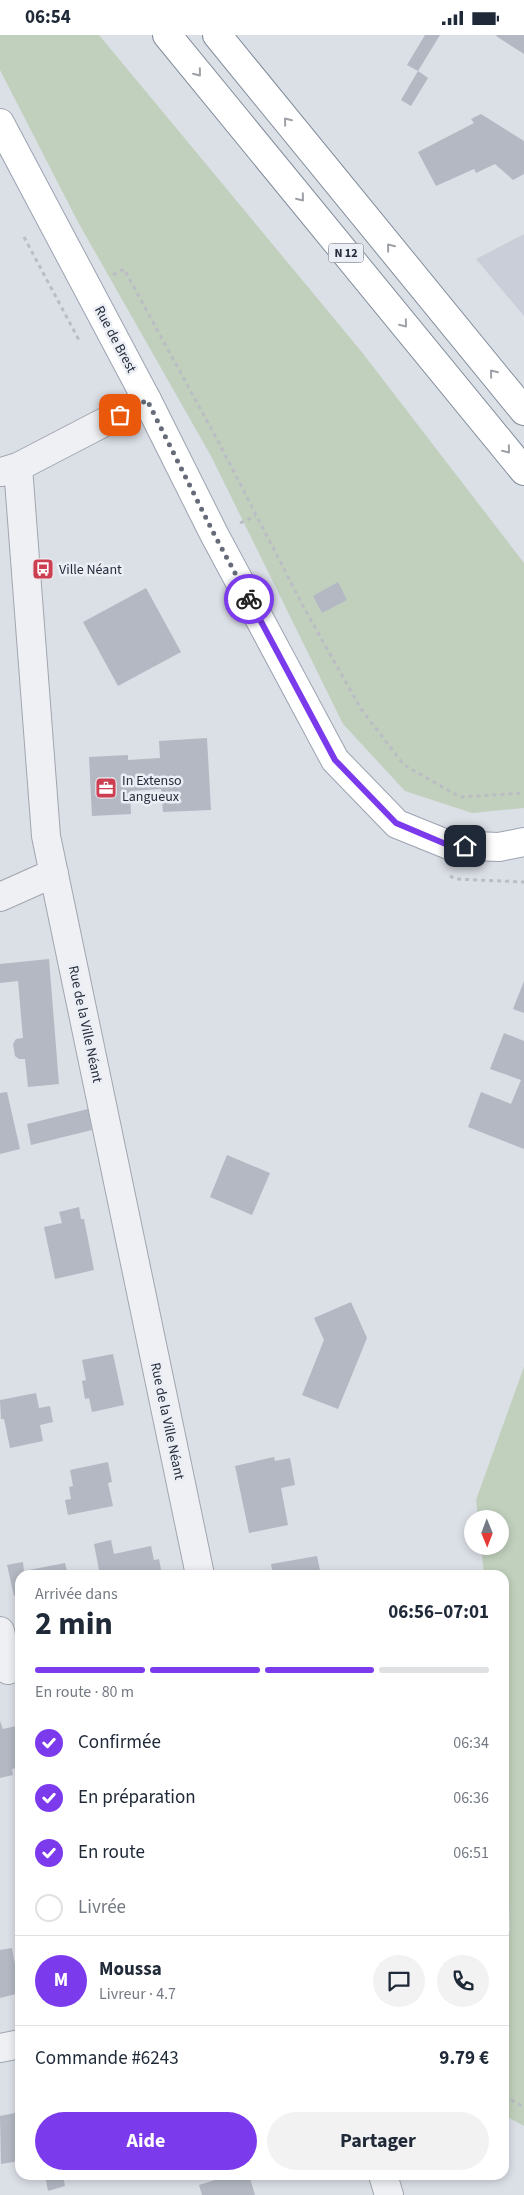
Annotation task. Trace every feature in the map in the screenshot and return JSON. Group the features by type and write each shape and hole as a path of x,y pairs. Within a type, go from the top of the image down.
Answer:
{"main road":[{"name":"N 12","path":"167,35 524,471"},
{"name":"N 12","path":"217,35 524,411"},
{"name":"Rue de Brest","path":"0,123 89,288 214,534 335,760 396,823 448,845 499,847 524,842"}],"street":[{"path":"9,470 147,400"},
{"name":"Rue de la Ville Néant","path":"9,470 46,836 199,1570"},
{"path":"0,897 54,873"},
{"path":"0,1631 9,1670"},
{"path":"0,2048 15,2045"},
{"path":"384,2180 389,2195"}],"path":[{"path":"23,234 59,303 124,269 219,443 332,660 361,709 404,765 460,797 524,793"},
{"path":"509,2099 524,2107"}],"shaded area":[{"path":"524,234 524,316 476,259"}],"green space":[{"path":"0,35 99,35 361,351 524,563 524,808 472,813 405,791 343,724 211,456 78,222 0,70"},
{"path":"524,1367 524,2126 509,2118 509,1570 483,1570 482,1555 509,1555 509,1510 477,1510 476,1500"}],"building":[{"path":"425,35 440,35 418,71 407,65"},
{"path":"524,35 524,54 496,36"},
{"path":"418,71 428,78 411,106 401,100"},
{"path":"481,114 524,141 524,174 513,180 495,164 476,173 474,169 436,186 418,152 474,123 471,119"},
{"path":"338,582 347,600 322,613 313,596"},
{"path":"146,588 181,652 118,686 83,622"},
{"path":"207,738 211,810 163,812 161,789 130,791 131,814 92,816 89,757 128,755 128,760 160,758 159,741"},
{"path":"49,959 59,1084 28,1087 25,1059 19,1059 15,1056 13,1044 16,1039 23,1038 18,981 0,983 0,964"},
{"path":"524,981 524,1013 513,1009"},
{"path":"504,1033 524,1041 524,1149 468,1127 481,1092 511,1104 521,1080 490,1069"},
{"path":"7,1092 20,1149 0,1154 0,1093"},
{"path":"88,1109 92,1130 31,1145 27,1124"},
{"path":"227,1155 270,1173 252,1215 210,1197"},
{"path":"79,1207 81,1219 84,1219 94,1270 55,1279 44,1227 62,1223 59,1212"},
{"path":"351,1302 367,1338 338,1409 302,1395 324,1340 314,1318"},
{"path":"113,1354 124,1405 92,1412 89,1398 85,1399 82,1381 86,1380 82,1360"},
{"path":"36,1393 39,1408 50,1406 53,1422 40,1425 43,1441 10,1448 4,1419 1,1419 0,1400"},
{"path":"274,1457 275,1461 290,1458 295,1485 281,1488 288,1525 249,1533 235,1466"},
{"path":"108,1462 112,1482 108,1483 113,1506 68,1515 65,1500 71,1499 69,1487 73,1486 70,1470"},
{"path":"111,1540 114,1554 151,1546 154,1560 159,1559 161,1570 99,1570 94,1544"},
{"path":"317,1556 320,1570 272,1570 271,1564"},
{"path":"23,1562 24,1570 15,1570 15,1596 14,1596 7,1565"},
{"path":"65,1563 67,1570 29,1570"},
{"path":"0,1721 3,1729 15,1726 15,1768 12,1769 13,1775 0,1778"},
{"path":"12,1948 15,1965 15,1994 0,1998 0,1950"},
{"path":"15,2113 15,2162 1,2164 0,2116"},
{"path":"46,2180 64,2180 65,2186 48,2191"},
{"path":"215,2180 250,2180 255,2195 202,2195 199,2185"}],"way so far":[{"path":"120,415 147,400 249,599"}],"place":[{"name":"Ville Néant","path":"43,569"},
{"name":"In Extenso Langueux","path":"106,788"}],"route":[{"path":"249,599 335,760 396,823 448,845 465,846"}]}
